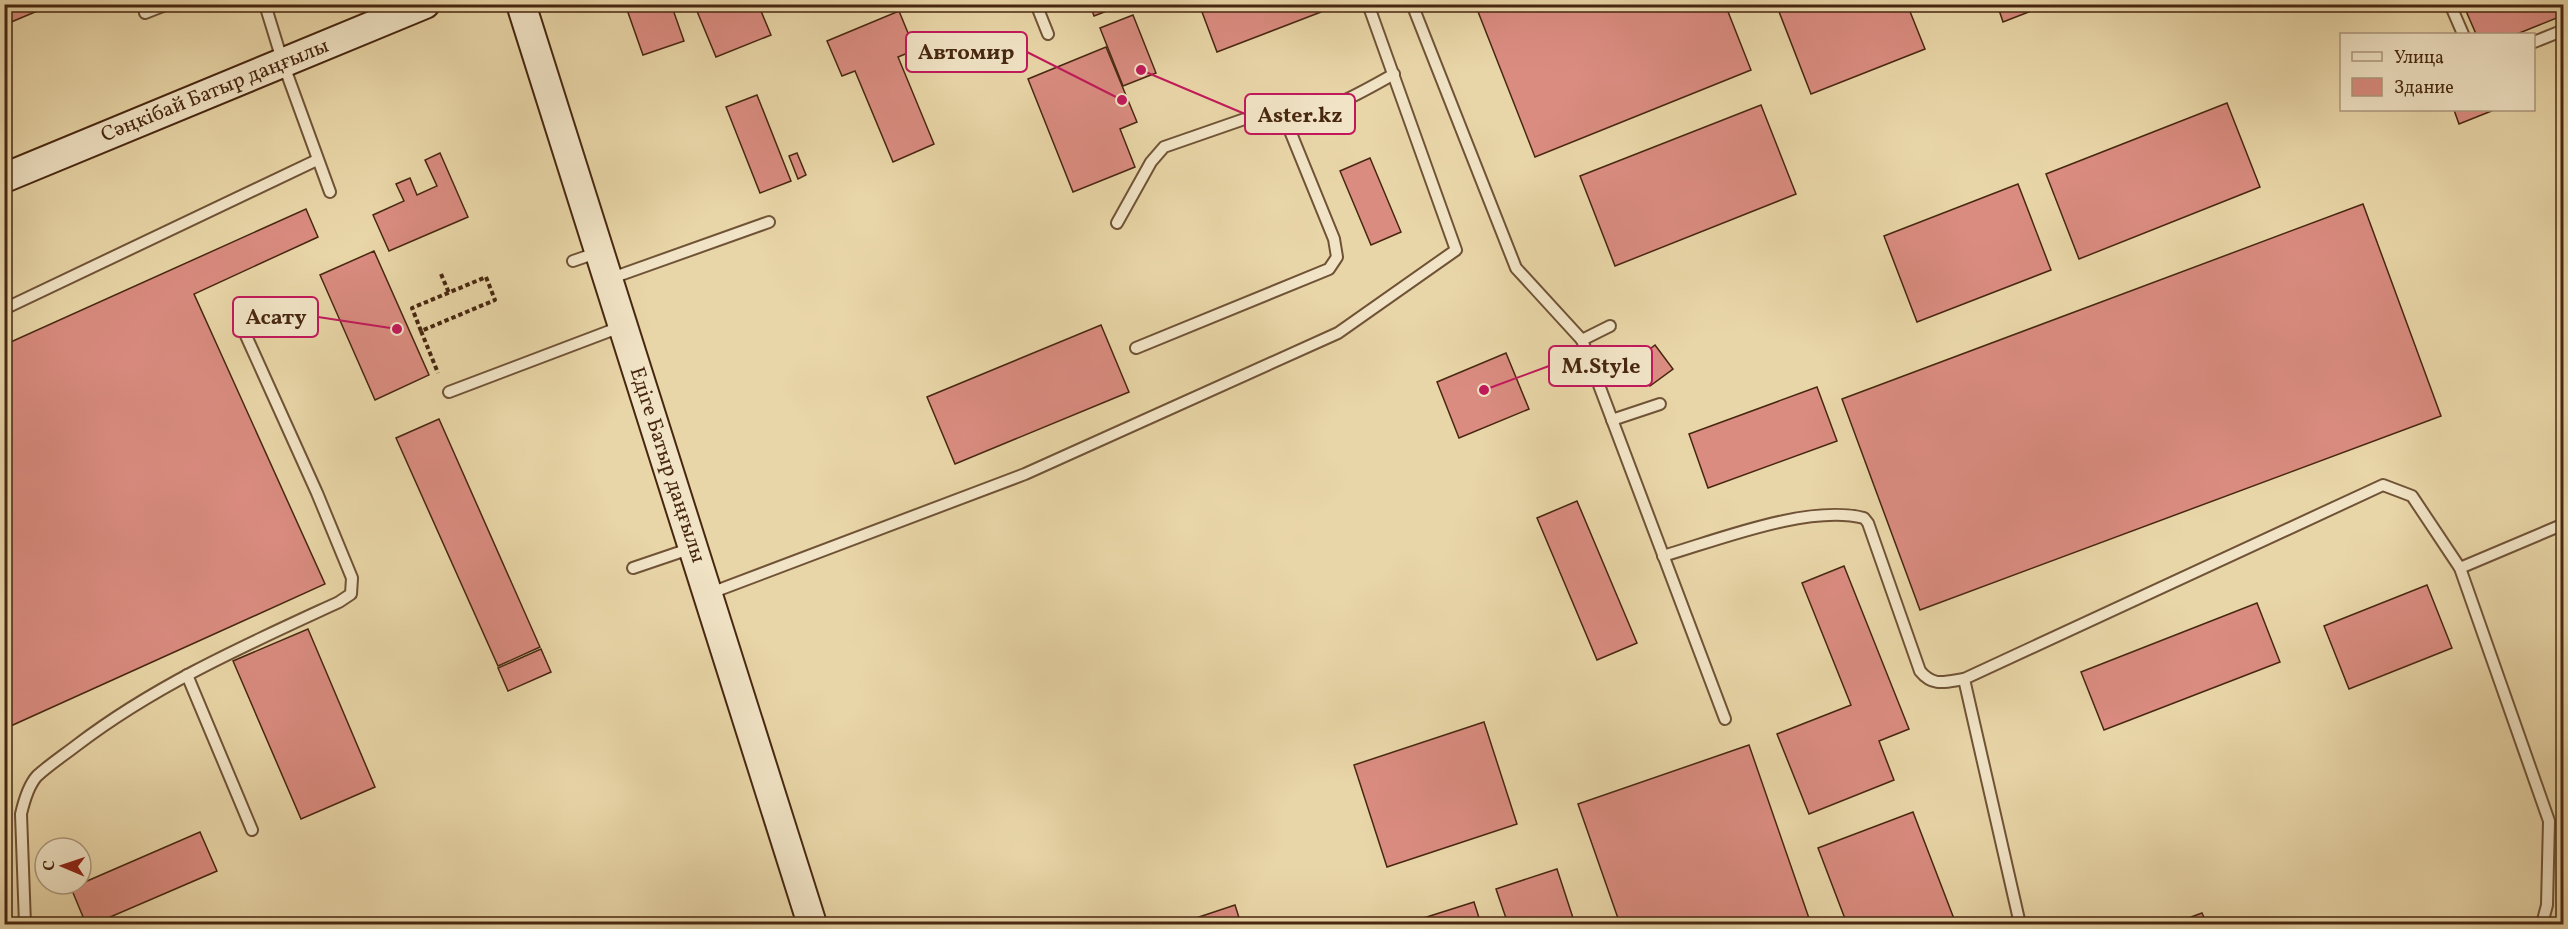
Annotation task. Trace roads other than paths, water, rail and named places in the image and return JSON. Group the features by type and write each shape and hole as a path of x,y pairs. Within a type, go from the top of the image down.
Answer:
{"main road":[{"name":"Сәңкібай Батыр даңғылы","path":"4,177 425,4"},
{"name":"Едіге Батыр даңғылы","path":"521,4 586,256 608,279 813,924"}],"lane":[{"path":"146,13 168,4"},
{"path":"268,4 267,11 283,63 330,192"},
{"path":"1036,4 1048,34"},
{"path":"708,594 1025,474 1338,333 1456,250 1368,4"},
{"path":"1412,4 1516,268 1582,340 1725,719"},
{"path":"2450,4 2463,33"},
{"path":"2535,42 2564,30"},
{"path":"1117,223 1151,162 1164,147 1259,114 1274,116 1286,121 1315,114 1351,99 1394,74"},
{"path":"1137,348 1329,269 1337,257 1334,239 1286,121"},
{"path":"4,309 317,160"},
{"path":"608,279 769,222"},
{"path":"449,392 623,326"},
{"path":"1582,340 1610,326"},
{"path":"25,924 21,814 25,796 36,777 102,727 187,675 219,657 339,602 351,594 352,578 317,493 243,329"},
{"path":"1612,420 1660,404"},
{"path":"1663,556 1786,520 1835,516 1864,518 1920,671 1927,680 1935,684 1964,680 2383,485 2412,496 2460,568 2549,821 2547,905 2542,924"},
{"path":"2460,568 2564,524"},
{"path":"633,568 693,548"},
{"path":"187,675 252,830"},
{"path":"1964,680 2020,924"}],"place":[{"name":"Aster.kz","path":"1141,70"},
{"name":"Автомир","path":"1122,100"},
{"name":"Асату","path":"397,329"},
{"name":"M.Style","path":"1484,390"}]}
